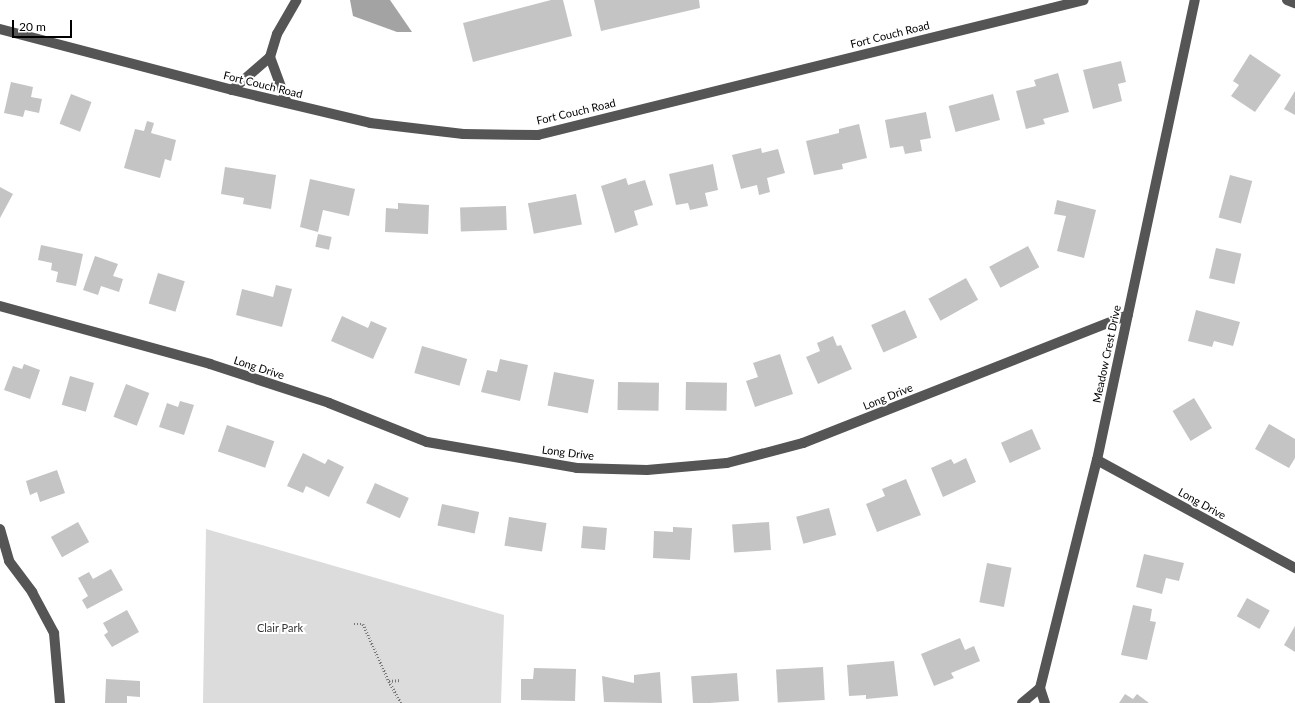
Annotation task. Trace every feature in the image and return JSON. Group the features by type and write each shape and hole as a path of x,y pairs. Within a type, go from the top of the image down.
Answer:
{"street":[{"path":"232,90 270,57 277,34 297,0"},
{"name":"Fort Couch Road","path":"0,29 232,90 370,124 463,134 538,135 1084,0"},
{"name":"Meadow Crest Drive","path":"1040,688 1097,460 1195,0"},
{"path":"1287,0 1295,3"},
{"path":"270,57 286,103"},
{"name":"Long Drive","path":"0,306 210,364 329,403 427,442 577,468 647,470 727,463 803,444 1128,315"},
{"name":"Long Drive","path":"1097,460 1295,568"},
{"path":"0,529 10,561 32,592 54,633 60,703"},
{"path":"0,556 10,561"},
{"path":"1022,703 1040,688 1045,703"}],"path":[{"path":"354,624 363,624 389,681 401,703"},
{"path":"389,681 401,680"}],"green space":[{"name":"Clair Park","path":"206,529 504,615 501,703 203,703"}],"shaded area":[{"path":"350,0 390,0 412,32 397,32 353,16"}],"building":[{"path":"551,0 563,0 572,36 473,62 463,23"},
{"path":"594,0 699,0 700,8 601,31"},
{"path":"1250,54 1281,75 1255,112 1231,96 1239,85 1233,81"},
{"path":"1121,61 1126,82 1118,84 1122,101 1093,109 1083,70"},
{"path":"1058,73 1069,112 1043,119 1045,124 1026,129 1016,91 1036,86 1034,80"},
{"path":"11,82 33,87 31,97 42,99 39,113 25,110 23,117 4,113"},
{"path":"1295,91 1295,115 1284,109"},
{"path":"71,94 92,102 80,132 60,124"},
{"path":"993,94 1000,120 956,132 949,106"},
{"path":"926,112 931,138 920,140 922,151 905,154 903,146 890,148 885,120"},
{"path":"147,121 154,123 151,133 176,140 171,161 165,159 160,178 124,168 135,129 144,131"},
{"path":"859,124 867,158 842,164 843,169 814,175 806,141 839,133 839,129"},
{"path":"761,148 762,153 778,149 785,173 767,178 770,192 759,195 757,185 741,189 732,155"},
{"path":"713,164 718,190 705,193 708,206 690,210 688,203 676,205 669,174"},
{"path":"225,167 276,175 271,209 243,204 244,198 221,194"},
{"path":"1230,175 1252,181 1241,223 1219,218"},
{"path":"626,178 628,185 645,180 653,205 634,211 638,225 615,233 601,186"},
{"path":"310,179 355,189 349,216 323,210 318,232 300,227"},
{"path":"0,187 13,194 0,218"},
{"path":"576,194 582,224 534,234 528,203"},
{"path":"1057,200 1096,210 1084,258 1057,251 1066,216 1054,214"},
{"path":"398,203 429,205 428,234 385,232 386,208 398,209"},
{"path":"506,206 507,230 461,232 460,208"},
{"path":"318,234 332,237 329,250 315,247"},
{"path":"41,245 83,254 76,286 56,282 58,272 51,270 52,263 38,260"},
{"path":"1028,246 1039,267 1000,288 989,267"},
{"path":"1216,248 1241,254 1234,284 1209,278"},
{"path":"95,256 118,264 113,276 123,279 119,292 101,286 98,295 83,290"},
{"path":"158,273 185,281 175,312 149,304"},
{"path":"966,278 978,300 941,321 928,299"},
{"path":"276,285 292,289 282,327 236,315 242,289 273,297"},
{"path":"905,310 917,337 883,352 871,325"},
{"path":"1196,310 1240,322 1233,346 1214,341 1212,347 1188,341"},
{"path":"342,316 368,328 371,321 387,328 373,359 331,341"},
{"path":"833,336 837,346 841,345 852,369 818,384 806,357 820,351 817,343"},
{"path":"422,346 467,359 459,386 414,373"},
{"path":"780,354 793,394 755,407 746,381 758,377 753,363"},
{"path":"500,359 528,365 520,401 481,392 487,370 497,372"},
{"path":"24,364 40,370 30,399 4,390 13,366 22,369"},
{"path":"554,372 594,380 588,413 548,405"},
{"path":"70,376 94,383 86,412 62,405"},
{"path":"618,382 659,383 659,411 618,410"},
{"path":"686,382 727,383 727,411 686,410"},
{"path":"126,384 149,393 137,426 113,417"},
{"path":"1194,398 1212,428 1191,441 1173,411"},
{"path":"180,401 194,405 184,435 159,427 167,403 178,407"},
{"path":"1269,424 1295,439 1295,458 1289,468 1255,449"},
{"path":"227,425 274,441 265,468 218,451"},
{"path":"1032,429 1041,449 1010,463 1001,443"},
{"path":"303,453 325,464 328,459 344,467 329,497 306,486 303,493 287,486"},
{"path":"966,458 976,482 943,497 931,468 951,459 954,464"},
{"path":"57,470 65,493 40,502 37,492 30,495 26,481"},
{"path":"906,479 921,515 877,532 866,504 885,496 882,489"},
{"path":"375,483 409,498 400,518 366,503"},
{"path":"442,504 479,512 475,533 437,526"},
{"path":"829,508 836,535 803,544 796,517"},
{"path":"509,517 547,523 542,552 504,546"},
{"path":"78,522 89,542 62,557 51,537"},
{"path":"769,522 771,550 734,553 732,525"},
{"path":"583,526 607,528 605,550 581,548"},
{"path":"673,527 692,528 690,560 653,558 654,531 673,532"},
{"path":"1144,554 1184,563 1179,581 1166,578 1162,594 1136,587"},
{"path":"987,563 1012,568 1004,607 979,602"},
{"path":"111,569 123,590 87,609 82,600 88,596 78,578 89,572 93,579"},
{"path":"1247,598 1270,611 1260,629 1237,616"},
{"path":"1133,605 1152,609 1150,621 1156,622 1147,660 1121,655"},
{"path":"127,610 139,632 112,647 104,635 108,632 103,623"},
{"path":"1295,626 1295,652 1284,645"},
{"path":"960,638 965,650 974,646 980,661 951,673 954,678 934,686 921,654"},
{"path":"894,661 898,696 866,699 866,695 849,696 847,665"},
{"path":"823,667 825,700 778,702 776,669"},
{"path":"534,668 576,669 575,701 521,700 521,679 533,679"},
{"path":"660,672 662,703 604,702 602,676 634,683 634,675"},
{"path":"737,673 739,701 693,703 691,676"},
{"path":"106,679 140,681 140,697 127,696 127,703 105,703"},
{"path":"1125,694 1133,699 1137,694 1149,703 1119,703"}]}
